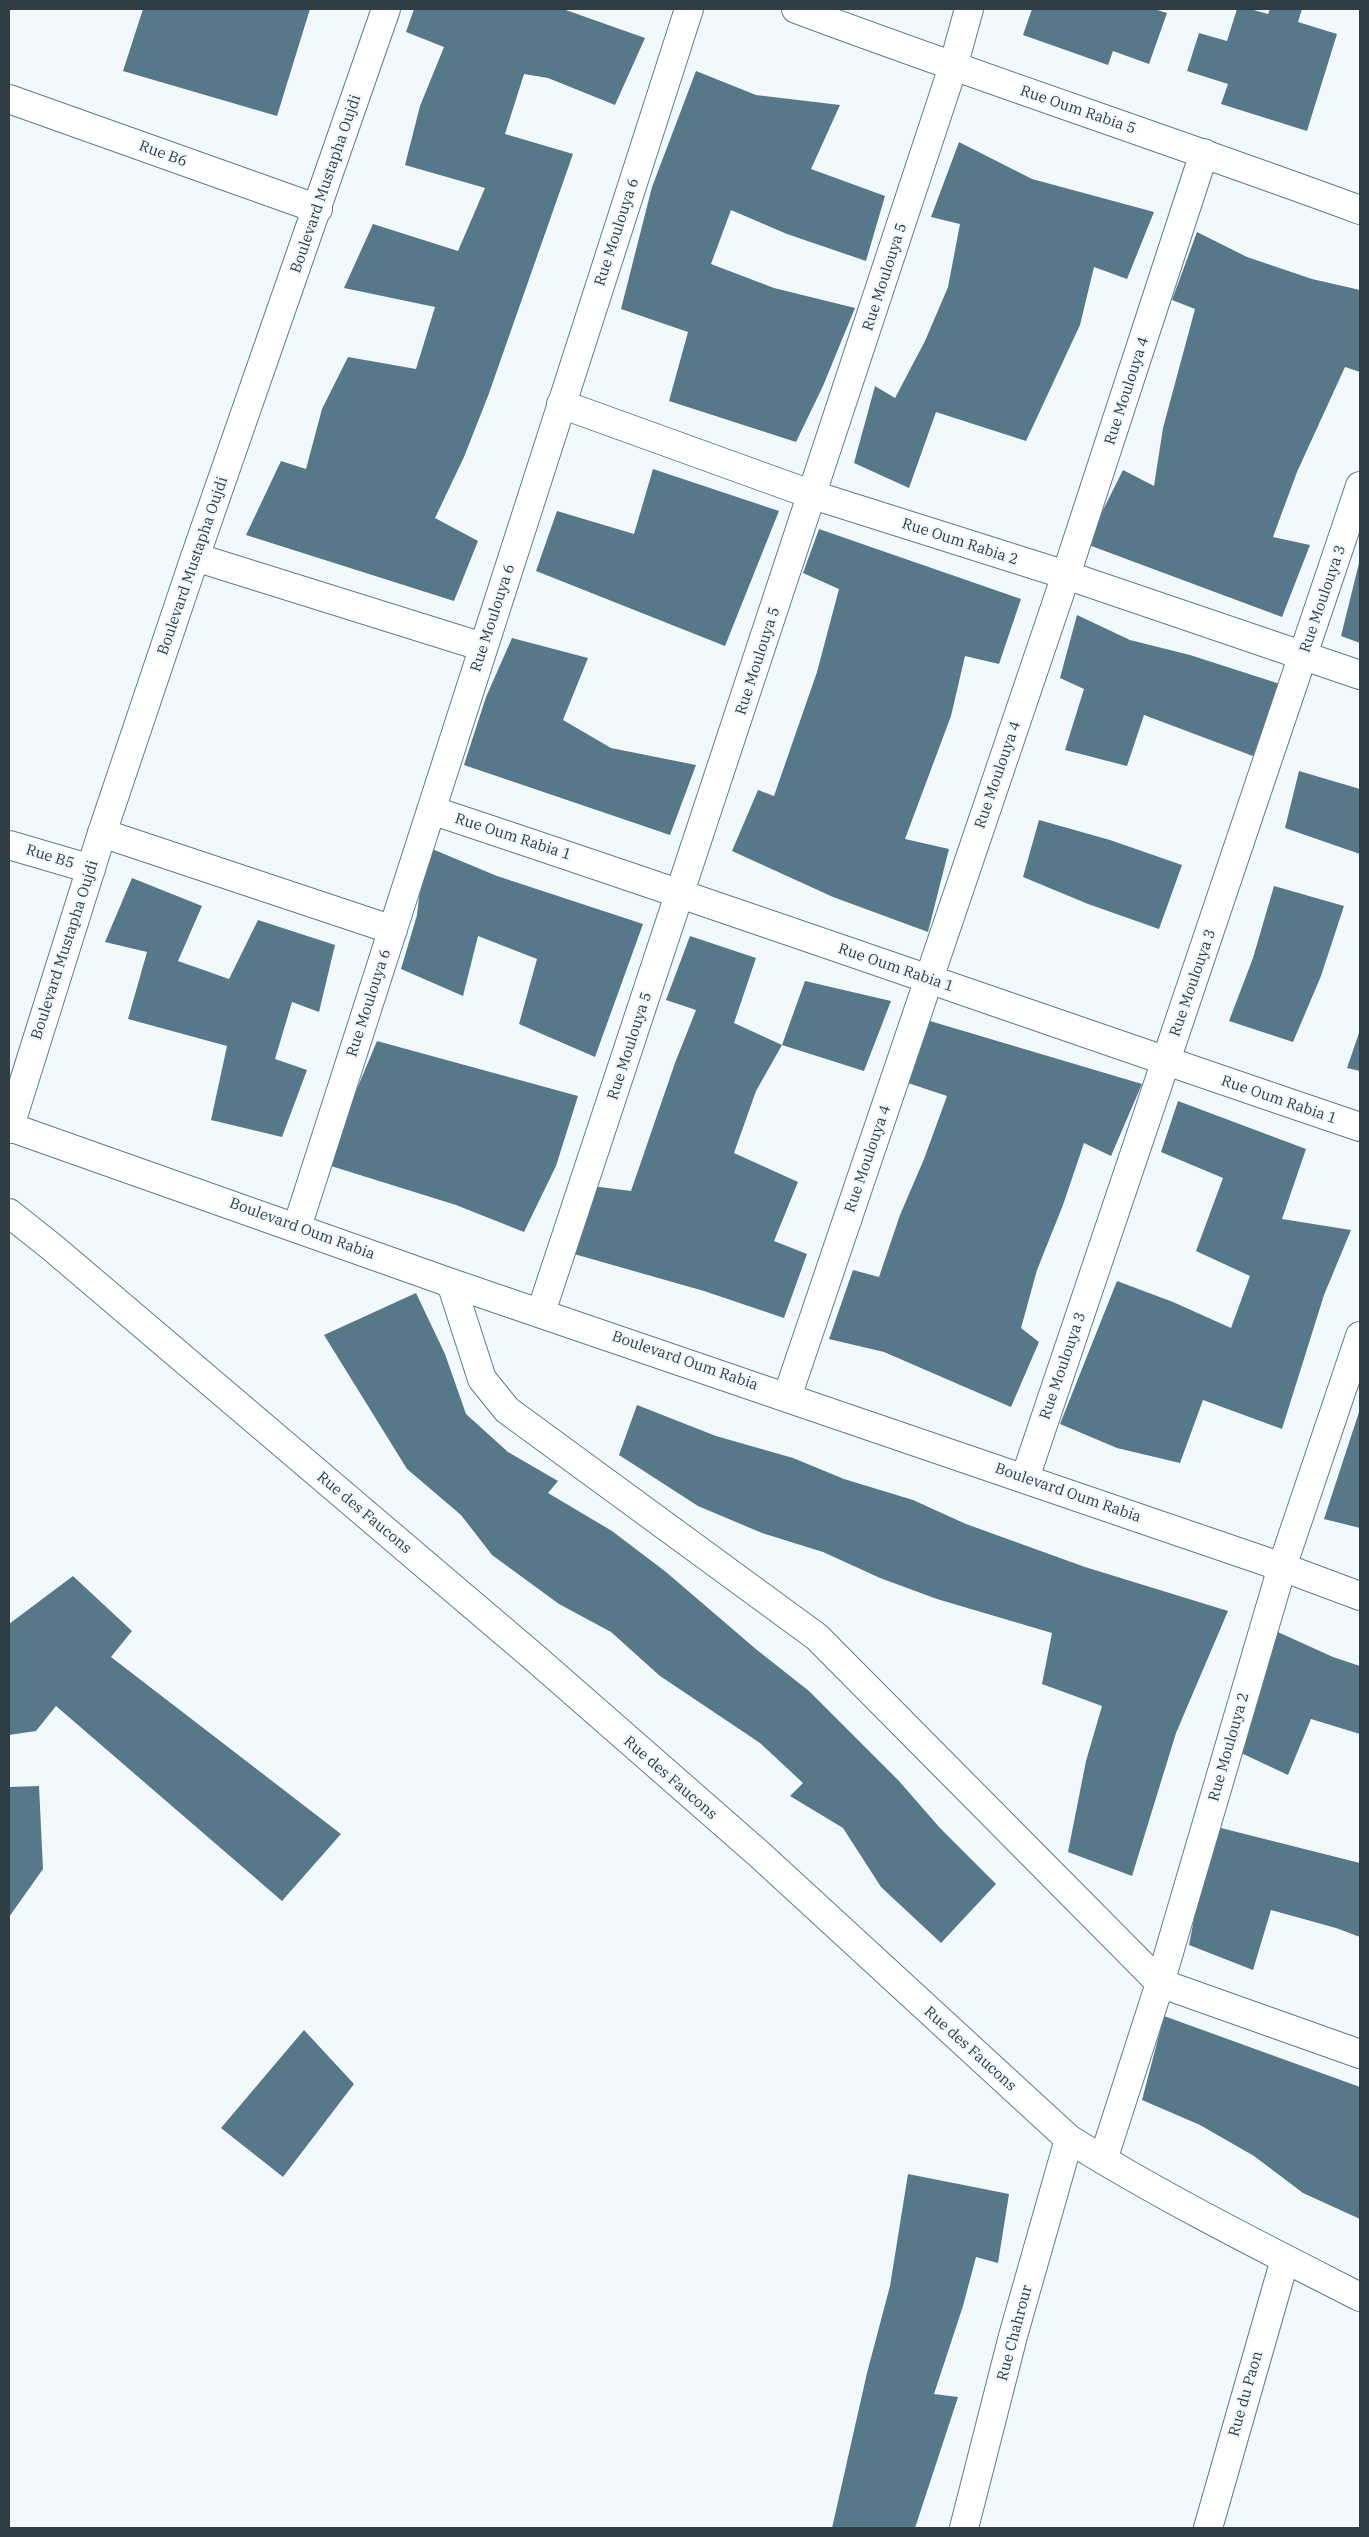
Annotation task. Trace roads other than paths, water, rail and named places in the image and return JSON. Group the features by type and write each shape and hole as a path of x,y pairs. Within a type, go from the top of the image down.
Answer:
{"street":[{"name":"Boulevard Mustapha Oujdi","path":"9,1127 102,833 195,557 318,210 386,9"},
{"name":"Rue Moulouya 6","path":"297,1227 689,9"},
{"name":"Rue Oum Rabia 5","path":"796,9 953,67 1204,153 1360,210"},
{"name":"Rue Moulouya 5","path":"541,1312 813,495 953,67 969,9"},
{"name":"Rue B6","path":"9,99 318,210"},
{"name":"Rue Moulouya 4","path":"787,1396 1066,575 1204,153"},
{"name":"Rue Oum Rabia 2","path":"561,404 813,495 1066,575 1360,675"},
{"name":"Rue Moulouya 3","path":"1025,1478 1360,486"},
{"path":"195,557 484,646"},
{"name":"Rue Oum Rabia 1","path":"431,810 680,892 1166,1062 1360,1127"},
{"path":"102,833 393,930"},
{"name":"Rue B5","path":"9,844 91,869"},
{"name":"Boulevard Oum Rabia","path":"9,1127 452,1283 1025,1478 1360,1596"},
{"name":"Rue des Faucons","path":"9,1213 53,1248 535,1658 628,1742 758,1854 1069,2139 1103,2160 1285,2259 1360,2297"},
{"path":"452,1283 482,1379 507,1410 817,1637 1160,1983 1360,2054"},
{"name":"Rue Moulouya 2","path":"1103,2160 1160,1983 1282,1567 1360,1336"},
{"name":"Rue Chahrour","path":"964,2528 1013,2336 1069,2139"},
{"name":"Rue du Paon","path":"1208,2528 1285,2259"}]}
